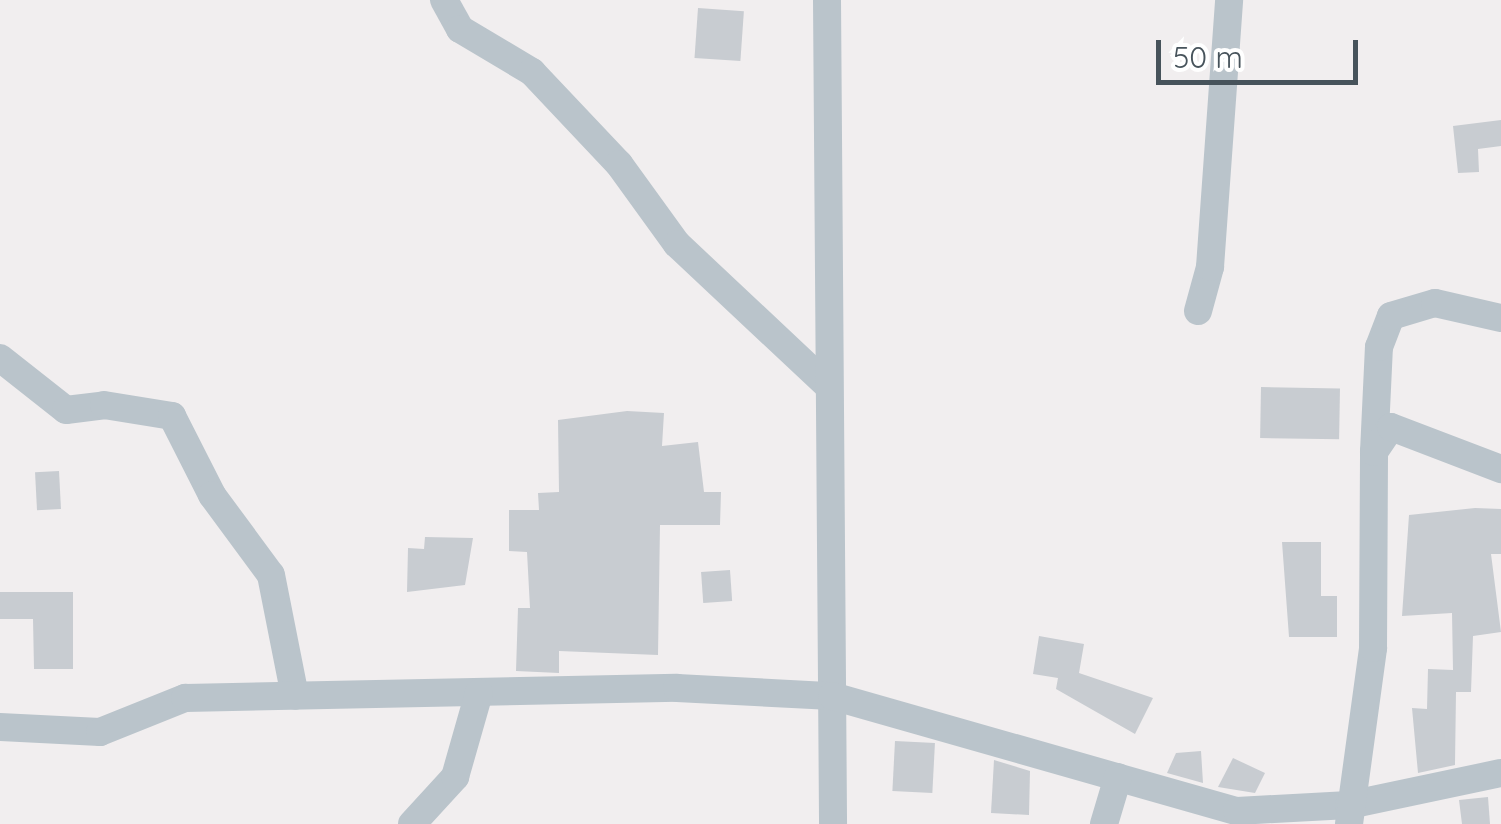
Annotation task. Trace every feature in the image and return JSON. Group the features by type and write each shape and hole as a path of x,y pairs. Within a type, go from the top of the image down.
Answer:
{"street":[{"path":"444,0 460,29 532,72 619,164 677,244 826,384"},
{"path":"827,0 826,384 833,824"},
{"path":"1198,311 1210,267 1229,0"},
{"path":"1349,814 1374,648 1374,452 1379,348 1391,316 1435,303 1501,318"},
{"path":"0,358 66,410 104,405 172,416 212,496 271,575 295,696"},
{"path":"1374,452 1391,427 1501,469"},
{"path":"412,824 456,777 479,693"},
{"path":"0,727 100,732 185,698 479,693 832,696 1237,811 1349,814 1501,773"},
{"path":"1104,824 1118,777"}],"building":[{"path":"698,8 744,11 740,61 695,58"},
{"path":"1501,120 1501,146 1478,149 1479,172 1458,173 1453,126"},
{"path":"1261,387 1340,388 1339,439 1260,438"},
{"path":"627,411 664,413 662,446 698,442 704,492 721,492 720,525 660,525 658,655 559,651 559,673 516,671 518,608 530,608 527,552 509,551 509,510 539,510 538,493 559,492 558,420"},
{"path":"59,471 61,509 37,510 35,472"},
{"path":"1501,509 1501,554 1491,554 1501,632 1473,636 1471,692 1456,692 1455,765 1418,773 1412,708 1427,709 1428,669 1453,670 1452,613 1402,616 1409,515"},
{"path":"425,537 473,538 465,585 407,592 408,548 424,549"},
{"path":"1282,542 1321,542 1321,596 1337,596 1337,637 1289,637"},
{"path":"730,570 732,601 703,603 701,572"},
{"path":"0,592 73,592 73,669 34,669 33,619 0,619"},
{"path":"1039,636 1084,644 1079,673 1153,698 1135,734 1056,689 1058,678 1033,674"},
{"path":"895,741 935,743 932,793 892,791"},
{"path":"1201,751 1203,783 1167,773 1176,753"},
{"path":"1233,758 1265,773 1255,793 1218,787"},
{"path":"994,760 1030,771 1029,815 991,813"},
{"path":"1488,797 1490,824 1462,824 1459,800"}]}
